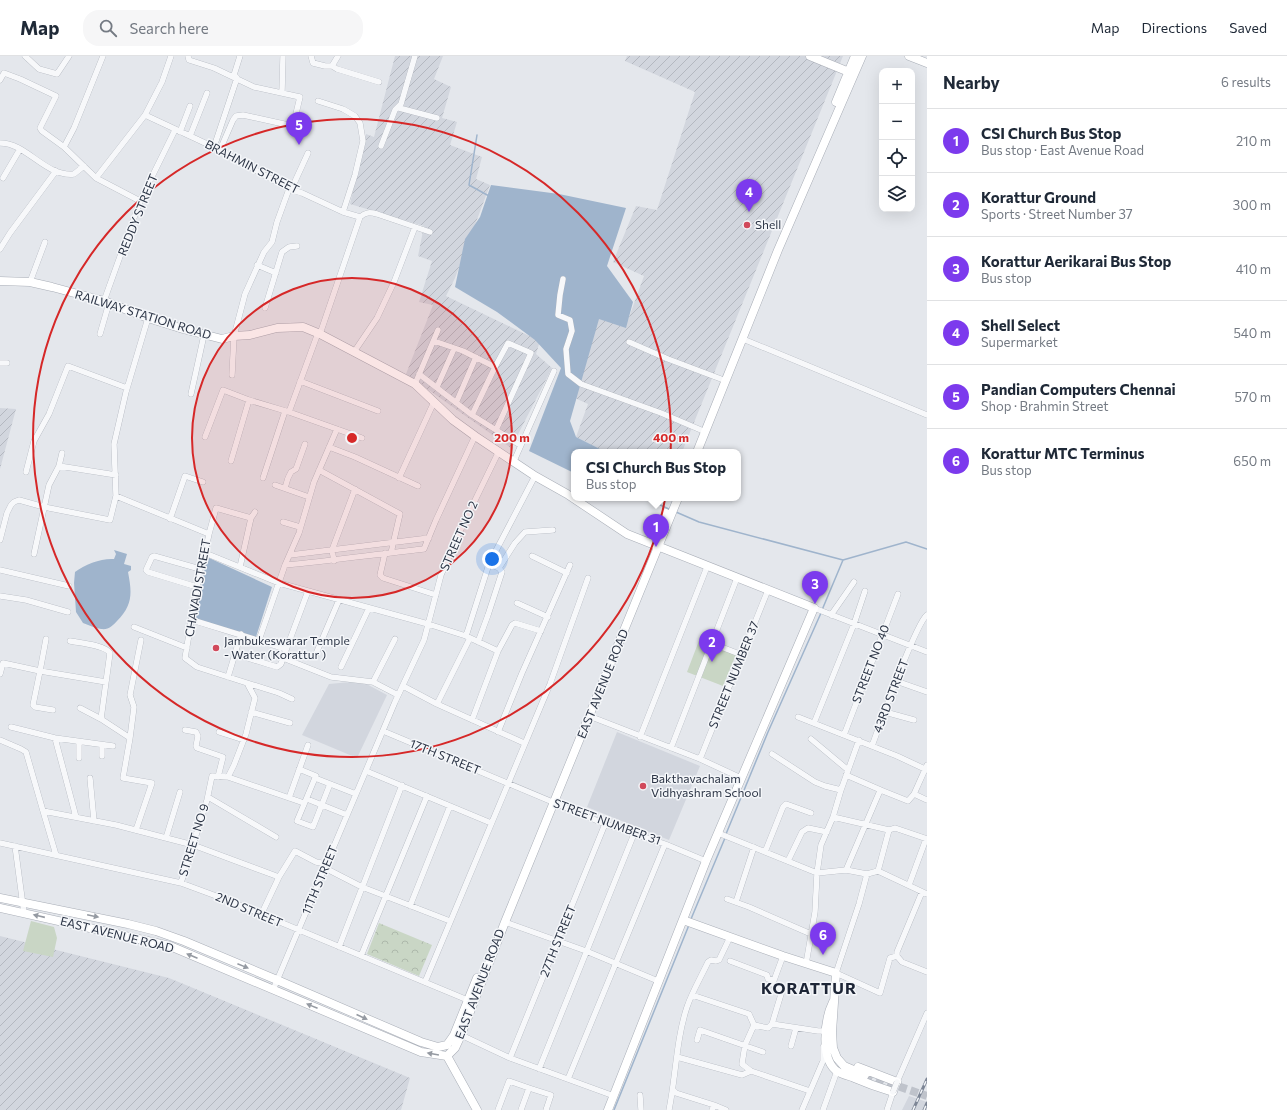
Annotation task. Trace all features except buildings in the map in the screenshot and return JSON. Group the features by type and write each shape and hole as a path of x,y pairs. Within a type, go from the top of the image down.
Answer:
{"main road":[{"path":"810,56 849,72"},
{"path":"698,449 774,248 855,56"},
{"path":"693,449 721,379 862,56"},
{"path":"909,56 927,63"},
{"name":"RAILWAY STATION ROAD","path":"0,281 30,282 107,302 148,318 222,339 234,336 250,335 277,328 302,327 319,333 414,384 453,420 475,436 535,476 571,497"},
{"name":"RAILWAY STATION ROAD","path":"578,501 627,534 656,547 816,609"},
{"name":"EAST AVENUE ROAD","path":"0,908 170,946 273,990 419,1046 438,1047 447,1045 454,1035 471,1002 505,922 552,802 589,716 675,501"},
{"name":"EAST AVENUE ROAD","path":"0,898 156,931 184,941 277,980 419,1046 435,1055 447,1056 455,1048 461,1035 471,1002 648,561 656,547"},
{"path":"608,1110 658,980 686,920 706,861 723,835 741,778 816,609"},
{"path":"686,920 806,964 836,973 832,1032 833,1048 837,1058 844,1066 865,1075"},
{"path":"835,997 828,1011 824,1031 829,1061 836,1071 893,1092"},
{"path":"835,997 839,1012 836,1038 837,1048 842,1056 852,1065 897,1082"},
{"path":"447,1056 478,1110"}],"street":[{"path":"25,56 39,68 57,74 69,56"},
{"path":"64,147 74,128 104,56"},
{"path":"96,178 145,115 162,82 171,56"},
{"path":"188,56 190,60 214,68 254,87 300,97 293,126 243,115 236,116 220,150"},
{"path":"214,147 237,78 234,75 240,56"},
{"path":"282,92 283,56"},
{"path":"311,56 313,63 332,66 337,69 379,82"},
{"path":"332,66 338,56"},
{"path":"381,146 395,110 399,108 401,104 415,56"},
{"path":"0,80 4,73 56,96 40,128 42,132 64,147 96,178 140,201"},
{"path":"190,136 207,93"},
{"path":"318,101 343,109 355,116 360,123 363,141 355,176 343,212"},
{"name":"REDDY STREET","path":"100,334 107,302 140,201 190,106"},
{"path":"399,108 437,118"},
{"name":"BRAHMIN STREET","path":"145,115 220,150 290,190 302,193 343,212 360,217"},
{"path":"0,144 11,145 20,149 56,171 64,174 74,174 84,166"},
{"path":"3,178 20,149"},
{"path":"232,375 234,336 245,294 257,265 264,252 272,242 277,222 290,190 308,153"},
{"path":"0,249 10,233 56,171"},
{"path":"263,478 287,411 319,333 360,217 370,212 430,232"},
{"path":"354,352 377,318 394,282 415,227"},
{"path":"30,282 45,242"},
{"path":"265,308 282,252 289,247 297,246"},
{"path":"257,265 276,273"},
{"path":"563,279 558,315 570,320 572,331 566,350 568,374 581,384 661,413 701,430"},
{"path":"0,540 7,513 11,505 19,500 44,507 110,520 116,496 114,444 127,388 148,318"},
{"path":"414,384 438,330"},
{"path":"191,394 204,335"},
{"path":"740,338 927,415"},
{"path":"434,341 476,357 495,367"},
{"path":"629,342 668,359 721,379"},
{"path":"472,415 508,343 531,353 496,430"},
{"path":"437,387 454,349"},
{"path":"456,403 476,357"},
{"path":"0,363 7,363"},
{"path":"26,472 34,441 49,414 68,366 127,388"},
{"path":"514,461 554,371"},
{"path":"419,374 472,415 520,446"},
{"path":"300,381 378,411"},
{"path":"205,437 223,390 362,438"},
{"path":"231,461 249,400"},
{"path":"399,478 434,402"},
{"path":"259,640 278,583 300,527 309,497 337,429"},
{"path":"285,565 334,561 424,549 475,436"},
{"path":"285,488 292,472 296,469 305,444"},
{"path":"329,447 355,457 418,486"},
{"name":"STREET NO 2","path":"398,696 424,640 444,568 461,529 499,451"},
{"path":"34,554 49,485 59,466 62,453"},
{"path":"59,466 116,475"},
{"path":"319,470 400,514 392,542 380,571 380,575 383,578 436,595"},
{"path":"170,519 185,476 203,482"},
{"path":"437,704 468,637 489,564 535,476"},
{"path":"276,485 309,497"},
{"path":"334,561 332,550 355,489"},
{"name":"CHAVADI STREET","path":"116,496 209,534 200,569 185,658 197,667 292,699"},
{"path":"209,534 216,508 250,518"},
{"path":"240,567 250,518 255,512"},
{"path":"283,522 300,527"},
{"path":"499,568 515,542 525,532 553,530"},
{"path":"290,555 429,538"},
{"path":"205,554 278,583 428,624 468,637 498,651"},
{"path":"197,586 148,572 146,570 152,557 154,556 200,569"},
{"path":"532,556 567,573"},
{"path":"478,642 502,572 499,568 489,564"},
{"path":"498,732 570,565"},
{"path":"640,736 707,567"},
{"path":"0,570 69,586"},
{"path":"425,982 550,684 588,578"},
{"path":"671,748 737,578"},
{"path":"833,615 854,582"},
{"name":"STREET NUMBER 37","path":"700,759 768,590"},
{"path":"235,654 277,667 281,664 308,591"},
{"path":"814,723 854,624 865,591"},
{"name":"STREET NO 40","path":"844,735 898,594"},
{"path":"0,596 26,600 68,612"},
{"path":"315,656 339,600"},
{"path":"517,603 548,617"},
{"path":"341,667 369,608"},
{"path":"816,609 927,652"},
{"name":"43RD STREET","path":"872,746 896,681 921,621 927,615"},
{"path":"192,620 286,649"},
{"path":"472,720 498,651 512,625 514,623 541,631"},
{"path":"134,627 187,648"},
{"path":"228,677 241,634"},
{"path":"46,639 34,705 35,707 53,710"},
{"path":"373,682 395,639"},
{"path":"136,830 152,783 123,778 134,707 130,695 141,640"},
{"path":"70,641 101,647 108,650 110,653 101,719"},
{"path":"711,643 742,654"},
{"path":"283,658 331,677 373,682 398,696"},
{"path":"0,674 3,663 106,682"},
{"path":"896,681 927,692"},
{"path":"228,778 244,740 255,698 248,683"},
{"path":"403,686 437,704 524,743"},
{"name":"11TH STREET","path":"273,990 398,696"},
{"path":"80,708 101,719 130,738"},
{"path":"251,712 290,723"},
{"path":"884,712 914,720"},
{"path":"589,716 700,759 741,778"},
{"path":"798,717 859,740 926,768 914,794 908,801 883,791 847,772 811,739"},
{"path":"11,727 55,738 113,746"},
{"path":"185,730 196,732 198,736 197,748 223,757 218,777 228,778 289,798 322,805 347,815"},
{"name":"17TH STREET","path":"383,731 508,783"},
{"path":"218,732 244,740"},
{"path":"55,738 76,817"},
{"path":"0,740 26,752 56,855"},
{"path":"806,964 815,912 817,873 822,844 833,817 859,740"},
{"path":"79,742 79,758"},
{"path":"102,745 102,756"},
{"path":"289,798 308,745"},
{"path":"772,754 815,782 841,790"},
{"path":"299,769 316,776"},
{"path":"366,771 491,823"},
{"name":"STREET NO 9","path":"181,883 208,797 212,776 218,777"},
{"path":"90,778 94,821"},
{"path":"330,784 312,827 297,820 304,800 315,778 356,794"},
{"name":"STREET NUMBER 31","path":"508,783 605,824 665,844 706,861"},
{"path":"339,947 402,785"},
{"path":"846,870 878,793 883,791"},
{"path":"166,838 180,792"},
{"path":"914,794 927,800"},
{"path":"361,956 427,796"},
{"path":"208,797 276,837"},
{"path":"765,852 783,807 786,804 811,813"},
{"path":"410,906 450,806"},
{"path":"43,811 136,830 193,845 278,877"},
{"path":"833,817 889,830 895,828 927,839 909,885"},
{"name":"27TH STREET","path":"510,1058 605,824"},
{"path":"788,861 802,832 808,828 827,832"},
{"path":"878,871 889,830"},
{"path":"539,1069 634,834"},
{"path":"723,835 817,873 846,870 867,874 878,871 925,893 896,956"},
{"name":"2ND STREET","path":"0,843 181,883 471,1002"},
{"path":"568,1079 665,844"},
{"path":"15,846 24,913"},
{"path":"736,902 754,847"},
{"path":"261,915 278,877 294,851 326,866 362,887 450,921"},
{"path":"867,874 859,904 836,973 880,993 890,958 896,956"},
{"path":"727,899 811,934"},
{"path":"505,922 586,951 658,980"},
{"path":"669,1110 679,1039 687,1006 708,962 711,960 719,960 730,937"},
{"path":"754,1025 768,1028 772,1024 782,991 773,984 784,956"},
{"path":"896,956 902,962 927,972"},
{"path":"730,961 767,975 768,978 774,980"},
{"path":"692,995 749,1014 752,1018 754,1025 745,1045 742,1064 751,1071 810,1091"},
{"path":"887,1110 897,1082 927,1013"},
{"path":"772,1024 824,1031 823,1061 802,1110"},
{"path":"791,1046 796,1028"},
{"path":"697,1040 700,1030 763,1052"},
{"path":"461,1035 510,1058 614,1096"},
{"path":"677,1057 742,1075 751,1071"},
{"path":"823,1110 836,1071"},
{"path":"498,1110 509,1081 551,1095 546,1110"},
{"path":"521,1110 529,1088"},
{"path":"673,1090 676,1093 713,1108 726,1110"},
{"path":"640,1095 641,1110"}],"shaded area":[{"path":"395,56 443,56 434,79 451,87 442,118 457,122 450,145 482,157 476,179 490,185 455,278 446,296 540,341 536,354 552,368 511,448 406,374 433,305 419,302 432,261 418,256 424,226 350,204 366,134 374,137"},
{"path":"627,56 843,56 683,449 600,449 576,437 588,404 566,394 601,309 628,320 644,276 613,262 636,206 657,210 695,92 625,61"},
{"path":"0,408 16,409 0,469"},
{"path":"361,681 387,695 357,758 302,735 329,684"},
{"name":"Bakthavachalam Vidhyashram School","path":"617,732 700,766 669,840 587,807"},
{"path":"0,936 169,978 410,1078 401,1110 0,1110"},
{"path":"909,1096 927,1102 927,1110 902,1110"}],"green space":[{"path":"700,638 737,652 723,686 687,672"},
{"path":"31,921 54,927 57,938 53,957 23,951"},
{"path":"379,923 432,945 419,976 367,954"}],"water":[{"path":"491,185 559,194 626,208 607,266 633,302 626,328 599,319 570,421 576,437 600,449 571,449 571,472 529,451 561,368 535,340 497,312 455,287 465,239 480,217"},
{"path":"114,550 127,554 124,564 131,566 131,570 128,572 130,598 126,610 117,621 108,628 101,629 83,623 76,612 74,583 75,572 94,562 104,559 114,559 116,554"},
{"path":"207,557 272,587 255,640 195,620"}],"waterway":[{"path":"477,135 469,185 489,196"},
{"path":"652,501 671,510"},
{"path":"676,512 699,522 843,560 906,542 927,549"},
{"path":"822,610 843,560"},
{"path":"726,834 768,732 821,613"},
{"path":"691,919 725,838"},
{"path":"614,1110 689,925"}],"tunnel":[{"path":"865,1075 927,1096"}],"railway":[{"path":"913,1110 927,1079"},
{"path":"924,1110 927,1103"}],"place":[{"name":"Pandian Computers Chennai","path":"299,145"},
{"name":"Shell Select","path":"749,212"},
{"name":"Shell","path":"747,225"},
{"name":"CSI Church Bus Stop","path":"656,547"},
{"name":"Korattur Aerikarai Bus Stop","path":"815,604"},
{"name":"Jambukeswarar Temple - Water (Korattur )","path":"216,648"},
{"name":"Korattur Ground","path":"712,662"},
{"name":"Bakthavachalam Vidhyashram School","path":"643,786"},
{"name":"Korattur MTC Terminus","path":"823,955"}],"district":[{"name":"KORATTUR","path":"809,988"}]}
